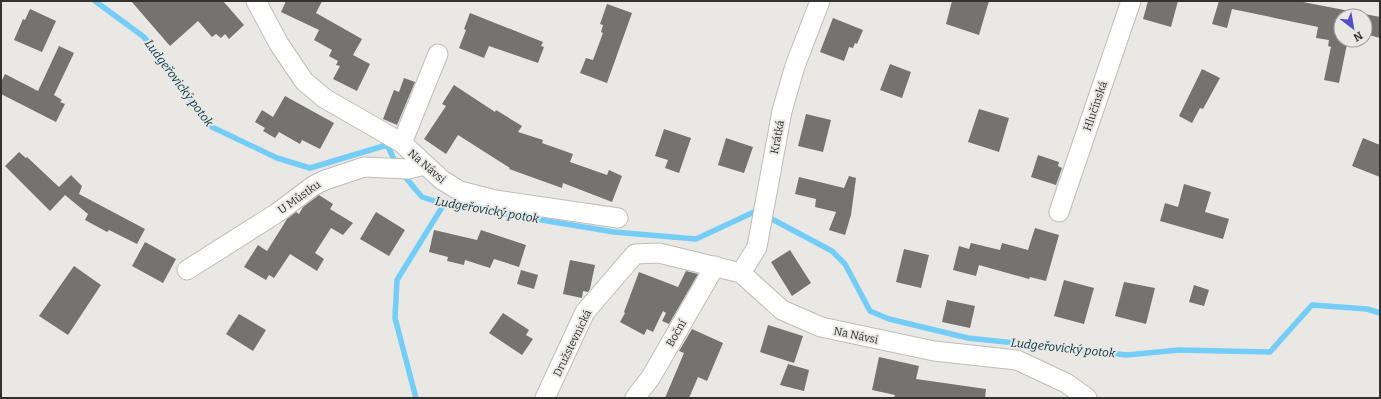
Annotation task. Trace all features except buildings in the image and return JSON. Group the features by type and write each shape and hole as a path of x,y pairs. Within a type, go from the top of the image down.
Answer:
{"street":[{"name":"Na Návsi","path":"256,1 279,44 304,81 324,98 402,143"},
{"name":"Krátká","path":"741,273 757,247 782,111 795,66 820,1"},
{"name":"Hlučínská","path":"1059,212 1131,1"},
{"name":"Na Návsi","path":"438,54 402,143 409,167 442,180 460,192 495,200 618,218"},
{"name":"U Můstku","path":"187,270 277,213 313,186 325,180 364,167 409,167"},
{"name":"Na Návsi","path":"635,254 659,253 741,273 782,310 821,328 934,351 1017,360 1066,383 1087,398"},
{"name":"Družstevnická","path":"545,398 585,312 635,254"},
{"name":"Boční","path":"635,398 651,377 715,266"}],"waterway":[{"name":"Ludgeřovický potok","path":"95,1 144,37 212,127 277,158 310,168 387,145 397,165"},
{"name":"Ludgeřovický potok","path":"401,172 422,197 444,204 614,232 696,239 754,212"},
{"path":"416,398 395,318 397,280 444,204"},
{"name":"Ludgeřovický potok","path":"770,218 832,251 845,264 870,311 889,319 968,338 1127,355 1179,350 1270,352 1312,305 1367,309 1380,313"}]}
